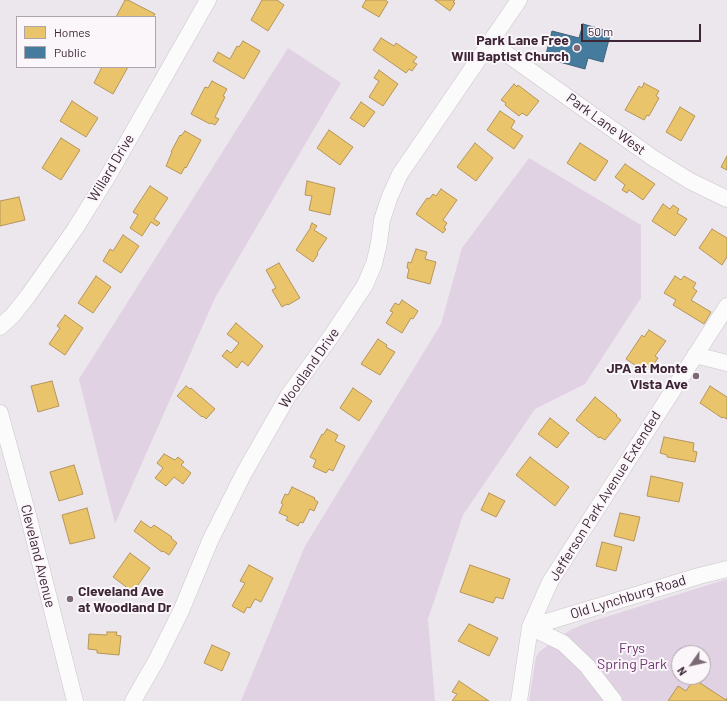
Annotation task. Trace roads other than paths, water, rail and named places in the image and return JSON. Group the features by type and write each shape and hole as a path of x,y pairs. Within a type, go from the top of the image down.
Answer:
{"street":[{"name":"Willard Drive","path":"0,328 13,315 28,296 79,222 108,176 208,0"},
{"name":"Woodland Drive","path":"133,701 156,661 177,618 210,541 244,472 288,396 332,335 365,285 374,264 382,220 390,196 400,174 449,104 518,0"},
{"name":"Park Lane West","path":"490,42 653,158 690,181 727,199"},
{"name":"Jefferson Park Avenue Extended","path":"519,701 530,627 550,582 727,306"},
{"path":"695,355 727,363"},
{"name":"Cleveland Avenue","path":"0,412 27,511 74,701"},
{"name":"Old Lynchburg Road","path":"530,627 698,576 727,569"},
{"path":"530,627 563,643 587,666 614,701"}],"place":[{"name":"Park Lane Free Will Baptist Church","path":"577,48"},
{"name":"JPA at Monte Vista Ave","path":"696,376"},
{"name":"Cleveland Ave at Woodland Dr","path":"70,599"}],"park label":[{"name":"Frys Spring Park","path":"632,656"}]}
